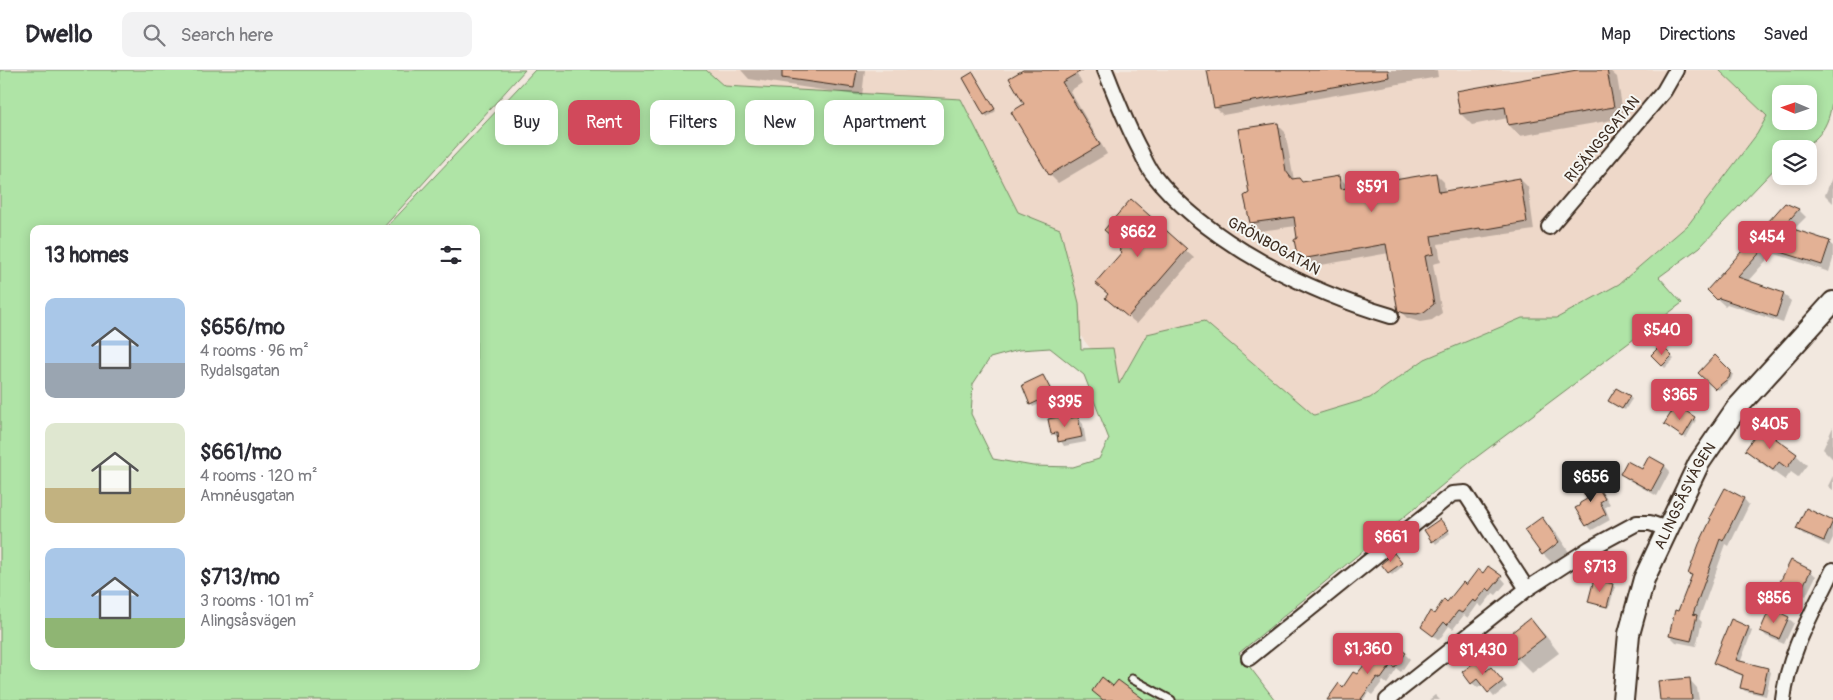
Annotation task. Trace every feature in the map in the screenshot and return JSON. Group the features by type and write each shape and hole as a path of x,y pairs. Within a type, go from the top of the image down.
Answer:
{"main road":[{"name":"ALINGSÅSVÄGEN","path":"1622,700 1629,634 1644,579 1666,529 1699,463 1736,409 1833,302"}],"street":[{"name":"GRÖNBOGATAN","path":"1105,70 1127,126 1152,173 1186,209 1231,244 1294,278 1361,307 1391,316"},
{"name":"RISÄNGSGATAN","path":"1549,226 1664,91 1676,70"},
{"path":"1249,658 1452,494 1465,493 1527,589"},
{"path":"1387,700 1527,589 1589,549 1637,523 1650,523 1666,529"},
{"path":"1783,700 1784,687 1794,653 1833,570"}],"lane":[{"path":"1132,679 1172,700"}],"shaded area":[{"path":"706,70 1719,70 1767,116 1757,134 1688,225 1619,284 1557,318 1521,318 1425,359 1370,398 1314,415 1204,321 1119,385 1025,265 814,140 814,100 748,100 724,86"}],"green space":[{"path":"0,70 525,70 498,100 495,100 495,103 386,225 30,225 30,670 480,670 480,225 389,225 495,112 495,145 558,145 558,100 507,100 535,70 706,70 724,86 961,99 1018,212 1060,229 1079,303 1081,349 1113,348 1119,384 1147,334 1204,321 1314,415 1370,398 1425,359 1522,318 1557,318 1619,284 1688,225 1757,134 1767,116 1719,70 1833,70 1831,110 1820,133 1814,140 1772,140 1772,171 1700,247 1659,277 1682,303 1474,459 1239,653 1275,700 0,700","holes":["1050,348 1084,375 1109,439 1099,459 1073,467 1033,466 993,459 971,414 973,384 990,358 1019,350"]}],"building":[{"path":"782,70 857,70 854,88 782,78"},
{"path":"1023,70 1083,70 1062,82 1100,145 1049,175 1011,112 1024,104 1009,78"},
{"path":"1207,70 1388,70 1389,77 1214,108"},
{"path":"1577,70 1607,70 1614,107 1508,125 1505,107 1460,114 1456,91"},
{"path":"973,72 995,109 984,115 963,78"},
{"path":"1278,123 1286,171 1292,179 1299,178 1302,182 1339,176 1341,189 1436,173 1439,192 1520,178 1527,222 1431,236 1434,254 1425,256 1434,304 1424,312 1417,314 1398,311 1386,244 1301,259 1300,253 1297,254 1294,240 1297,238 1294,217 1250,223 1244,196 1249,193 1238,129"},
{"path":"1131,199 1187,249 1128,317 1105,298 1108,294 1095,283 1122,252 1119,250 1123,246 1104,230"},
{"path":"1785,203 1799,209 1784,226 1830,241 1822,265 1765,247 1738,277 1784,293 1776,317 1719,298 1717,300 1707,290"},
{"path":"1661,345 1672,356 1662,366 1651,355"},
{"path":"1715,355 1731,371 1729,378 1715,389 1698,373"},
{"path":"1043,375 1053,394 1030,405 1022,385"},
{"path":"1616,388 1630,396 1622,409 1608,401"},
{"path":"1676,405 1695,417 1683,437 1664,424"},
{"path":"1071,415 1071,418 1078,417 1082,437 1058,442 1057,433 1051,434 1048,419"},
{"path":"1761,428 1797,454 1787,468 1779,462 1773,470 1745,450"},
{"path":"1649,456 1665,465 1651,491 1620,474 1627,461 1642,469"},
{"path":"1592,477 1605,499 1600,502 1606,514 1586,526 1575,508 1587,499 1579,485"},
{"path":"1725,488 1744,498 1723,541 1720,539 1693,614 1697,615 1691,641 1669,636 1675,610 1678,611 1692,575 1688,574 1699,544 1711,519 1709,518"},
{"path":"1806,508 1833,521 1824,541 1796,529"},
{"path":"1542,517 1559,542 1542,555 1524,530"},
{"path":"1440,519 1449,530 1432,542 1424,530"},
{"path":"1394,553 1402,563 1388,573 1381,564"},
{"path":"1791,560 1811,570 1800,592 1780,582"},
{"path":"1488,566 1502,576 1490,591 1487,588 1476,602 1473,600 1462,613 1458,611 1447,625 1444,622 1433,636 1421,627 1430,611 1434,614 1444,599 1447,602 1463,582 1466,585 1478,569 1483,573"},
{"path":"1594,579 1613,584 1607,607 1588,602"},
{"path":"1770,608 1789,617 1779,639 1760,631"},
{"path":"1530,618 1545,637 1516,659 1502,640"},
{"path":"1731,619 1749,627 1736,660 1768,668 1762,693 1740,688 1743,675 1713,663"},
{"path":"1391,643 1406,653 1395,668 1391,665 1381,679 1377,677 1361,699 1363,700 1327,700 1339,683 1343,687 1353,672 1357,674 1368,660 1371,663 1382,649 1385,651"},
{"path":"1477,660 1486,671 1491,667 1503,681 1488,693 1477,679 1471,684 1462,672"},
{"path":"1102,677 1113,686 1118,680 1145,700 1103,700 1092,691"},
{"path":"1690,678 1692,700 1660,700 1658,681"}]}
